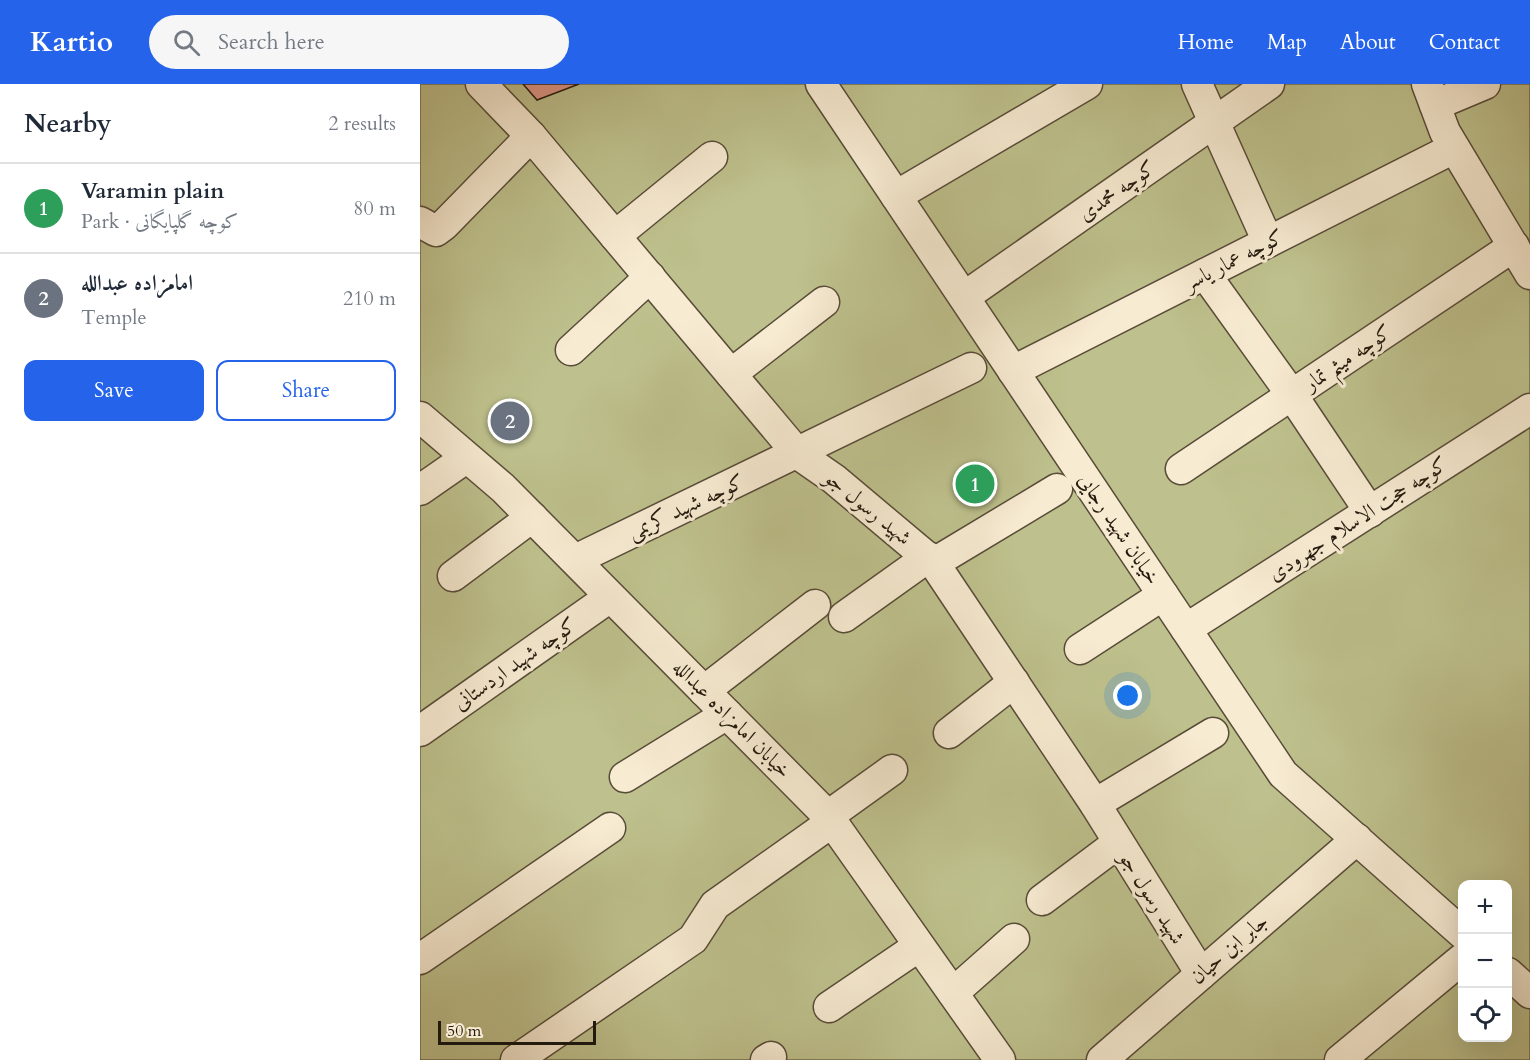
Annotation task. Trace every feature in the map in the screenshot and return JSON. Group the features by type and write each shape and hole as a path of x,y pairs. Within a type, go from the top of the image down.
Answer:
{"street":[{"name":"شهید رسول جو","path":"481,84 531,136 798,454 834,479 931,560 1095,804 1200,974"},
{"name":"خیابان شهید رجایی","path":"821,84 1283,774 1458,929"},
{"path":"896,196 1087,84"},
{"path":"1197,84 1268,242"},
{"name":"کوچه محمدی","path":"964,297 1269,84"},
{"path":"1485,84 1431,94 1454,148 1530,274"},
{"path":"420,222 436,231 444,225 531,136"},
{"name":"کوچه عمار یاسر","path":"1013,371 1454,148"},
{"path":"615,236 712,157"},
{"name":"کوچه میثم تمار","path":"1181,469 1514,246"},
{"path":"1205,274 1292,395 1370,512"},
{"path":"571,350 650,277"},
{"path":"731,374 824,302"},
{"name":"کوچه شهید کریمی","path":"575,560 798,454 970,368"},
{"name":"کوچه حجت الاسلام جهرودی","path":"1186,629 1530,409"},
{"name":"خیابان امامزاده عبدالله","path":"420,417 532,517 830,819 1000,1060"},
{"path":"420,490 466,458"},
{"path":"844,617 931,560 1058,489"},
{"path":"453,576 532,517"},
{"path":"1080,649 1163,595"},
{"name":"کوچه شهید اردستانی","path":"420,731 610,597"},
{"path":"704,691 815,606"},
{"path":"950,733 1014,682"},
{"path":"625,777 727,714"},
{"path":"1095,804 1213,733"},
{"path":"516,1060 693,939 715,905 892,770"},
{"path":"420,959 610,828"},
{"name":"جابر ابن حیان","path":"1102,1060 1357,839"},
{"path":"1042,900 1118,843"},
{"path":"952,993 1014,939"},
{"path":"829,1007 919,946"},
{"path":"1340,1060 1458,962"},
{"path":"1512,977 1530,993"}],"green space":[{"path":"420,84 1530,84 1530,1060 420,1060"}],"building":[{"path":"523,84 579,84 537,100"}],"place":[{"name":"امامزاده عبدالله","path":"510,421"},
{"name":"Varamin plain","path":"975,484"}]}
